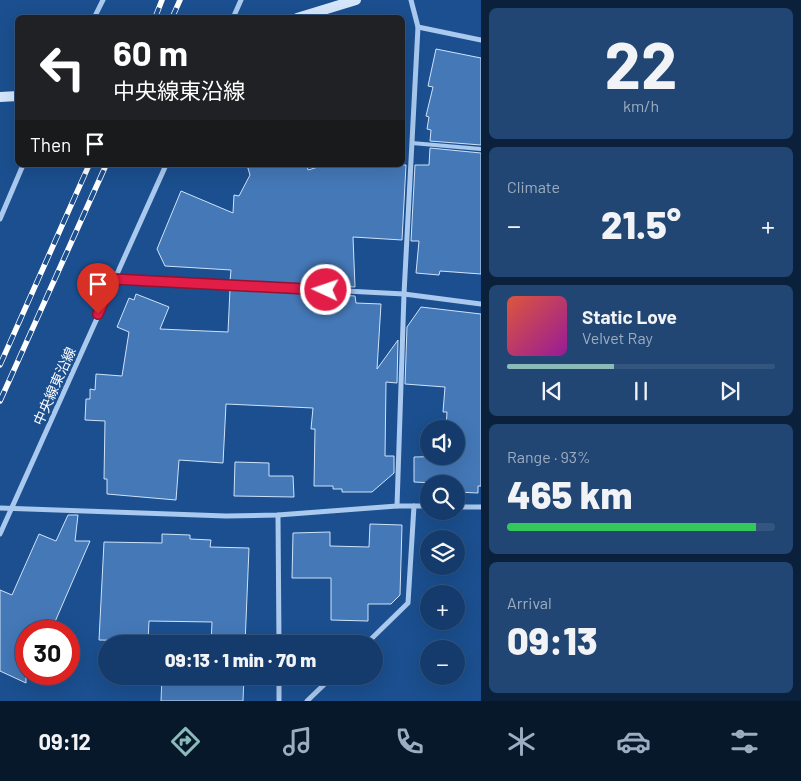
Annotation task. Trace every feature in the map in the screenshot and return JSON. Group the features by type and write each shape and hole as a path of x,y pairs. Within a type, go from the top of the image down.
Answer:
{"street":[{"path":"96,15 103,0"},
{"path":"235,15 241,0"},
{"path":"307,15 356,0"},
{"path":"397,506 404,294 418,28 411,0"},
{"path":"418,28 481,40"},
{"path":"0,96 15,96"},
{"path":"0,219 22,167"},
{"name":"中央線東沿線","path":"0,534 113,279 165,167"},
{"path":"113,279 404,294 481,304"},
{"path":"375,635 408,602 414,506"},
{"path":"0,508 226,516 278,515 420,506"},
{"path":"465,507 481,507"},
{"path":"278,515 279,635"},
{"path":"279,685 279,701"},
{"path":"307,701 323,685"}],"lane":[{"path":"412,143 481,149"}],"building":[{"path":"436,49 481,58 481,145 430,141 431,130 427,129 429,117 426,116 433,87 428,86"},
{"path":"430,148 481,153 481,274 440,271 439,275 416,273 419,241 411,241 415,165 429,165"},
{"path":"406,165 402,240 353,237 355,287 230,281 231,270 165,266 157,249 181,191 233,213 234,195 239,196 250,175 248,167 307,167 308,170 318,167 405,167"},
{"path":"230,289 355,296 356,303 381,304 377,369 398,340 397,383 386,382 385,456 394,456 394,473 372,492 342,492 342,489 333,489 333,486 314,486 315,429 311,429 313,408 226,404 223,463 179,460 176,500 107,494 107,479 104,479 105,421 85,420 86,399 90,399 90,389 95,390 96,374 122,376 129,332 117,327 129,298 134,300 136,294 169,307 160,329 228,332"},
{"path":"421,307 481,314 481,486 478,486 478,493 465,492 465,475 420,475 420,482 414,482 414,457 420,457 420,465 465,465 465,420 447,420 447,412 443,412 445,387 405,384 407,327"},
{"path":"235,462 269,463 269,476 293,476 294,497 234,496"},
{"path":"68,515 78,515 75,541 90,541 56,620 15,620 15,678 0,671 0,590 12,595 39,534 56,541"},
{"path":"370,524 402,525 400,595 391,604 368,604 368,621 331,620 331,578 292,578 293,533 330,532 330,546 369,547"},
{"path":"162,534 190,535 190,539 211,540 210,547 249,548 245,635 211,635 212,622 149,621 148,635 99,635 104,542 162,543"},
{"path":"162,685 244,685 243,701 161,701"}],"railway":[{"path":"156,15 162,0"},
{"path":"173,15 180,0"},
{"path":"0,365 88,167"},
{"path":"0,401 105,167"}],"route":[{"path":"98,314 113,279 326,290"}]}
